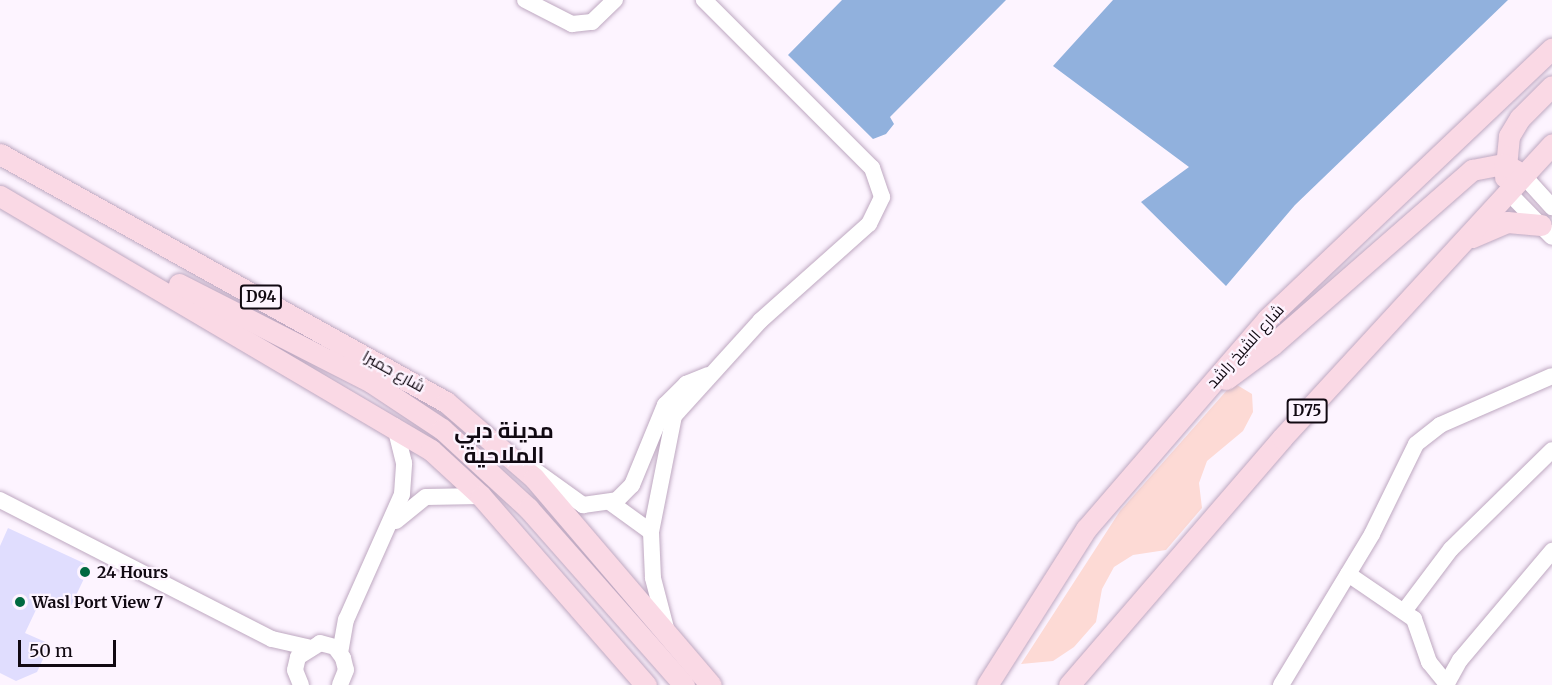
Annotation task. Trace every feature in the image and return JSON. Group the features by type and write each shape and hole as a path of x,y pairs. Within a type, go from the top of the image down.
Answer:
{"main road":[{"name":"شارع الشيخ راشد","path":"987,685 1086,529 1194,403 1294,291 1552,49"},
{"path":"1194,403 1272,345 1472,170 1513,169 1509,136 1520,118 1552,86"},
{"name":"D75","path":"1069,685 1282,438 1507,191 1513,169 1552,144"},
{"name":"شارع جميرا","path":"0,154 422,387 510,457 552,499 681,655 711,685"},
{"name":"D94","path":"0,196 395,426 447,464 481,496 646,685"},
{"path":"1454,249 1507,222 1546,231"},
{"path":"69,236 122,254 371,382 442,429 486,467 684,685"},
{"path":"999,685 1004,659"}],"street":[{"path":"525,0 572,24 592,21 615,0"},
{"path":"681,655 665,628 656,593 651,532 670,424 708,375 869,224 882,197 872,168 704,0"},
{"path":"1513,169 1552,207"},
{"path":"1507,191 1546,231"},
{"path":"611,503 632,485 664,405 686,384 708,375"},
{"path":"1281,685 1383,513 1410,452 1423,436 1552,376"},
{"path":"340,685 346,670 340,652 349,613 390,529 404,473 395,426"},
{"path":"1405,610 1451,549 1552,450"},
{"path":"510,457 577,502 611,503 651,532"},
{"path":"390,529 410,505 426,497 481,496"},
{"path":"0,500 272,639 296,663 300,684"},
{"path":"1348,574 1405,610 1417,624 1429,662 1446,684 1460,660 1552,550"},
{"path":"296,663 349,613"},
{"path":"272,639 314,645 340,652"}],"shaded area":[{"path":"1237,385 1252,394 1253,412 1243,431 1207,461 1199,483 1202,508 1166,550 1133,555 1114,567 1102,589 1096,622 1074,647 1053,661 1021,664 1120,511 1228,389"}],"water":[{"path":"842,0 1006,0 890,117 894,124 886,134 873,139 788,55"},
{"path":"1113,0 1508,0 1295,205 1226,286 1141,202 1189,167 1053,66"}],"building":[{"name":"Wasl Port View 7","path":"8,528 90,566 70,608 43,595 25,633 50,644 37,672 16,681 0,673 0,546"}],"place":[{"name":"24 Hours","path":"85,572"},
{"name":"Wasl Port View 7","path":"20,602"}],"district":[{"name":"مدينة دبي الملاحية","path":"504,443"}]}
